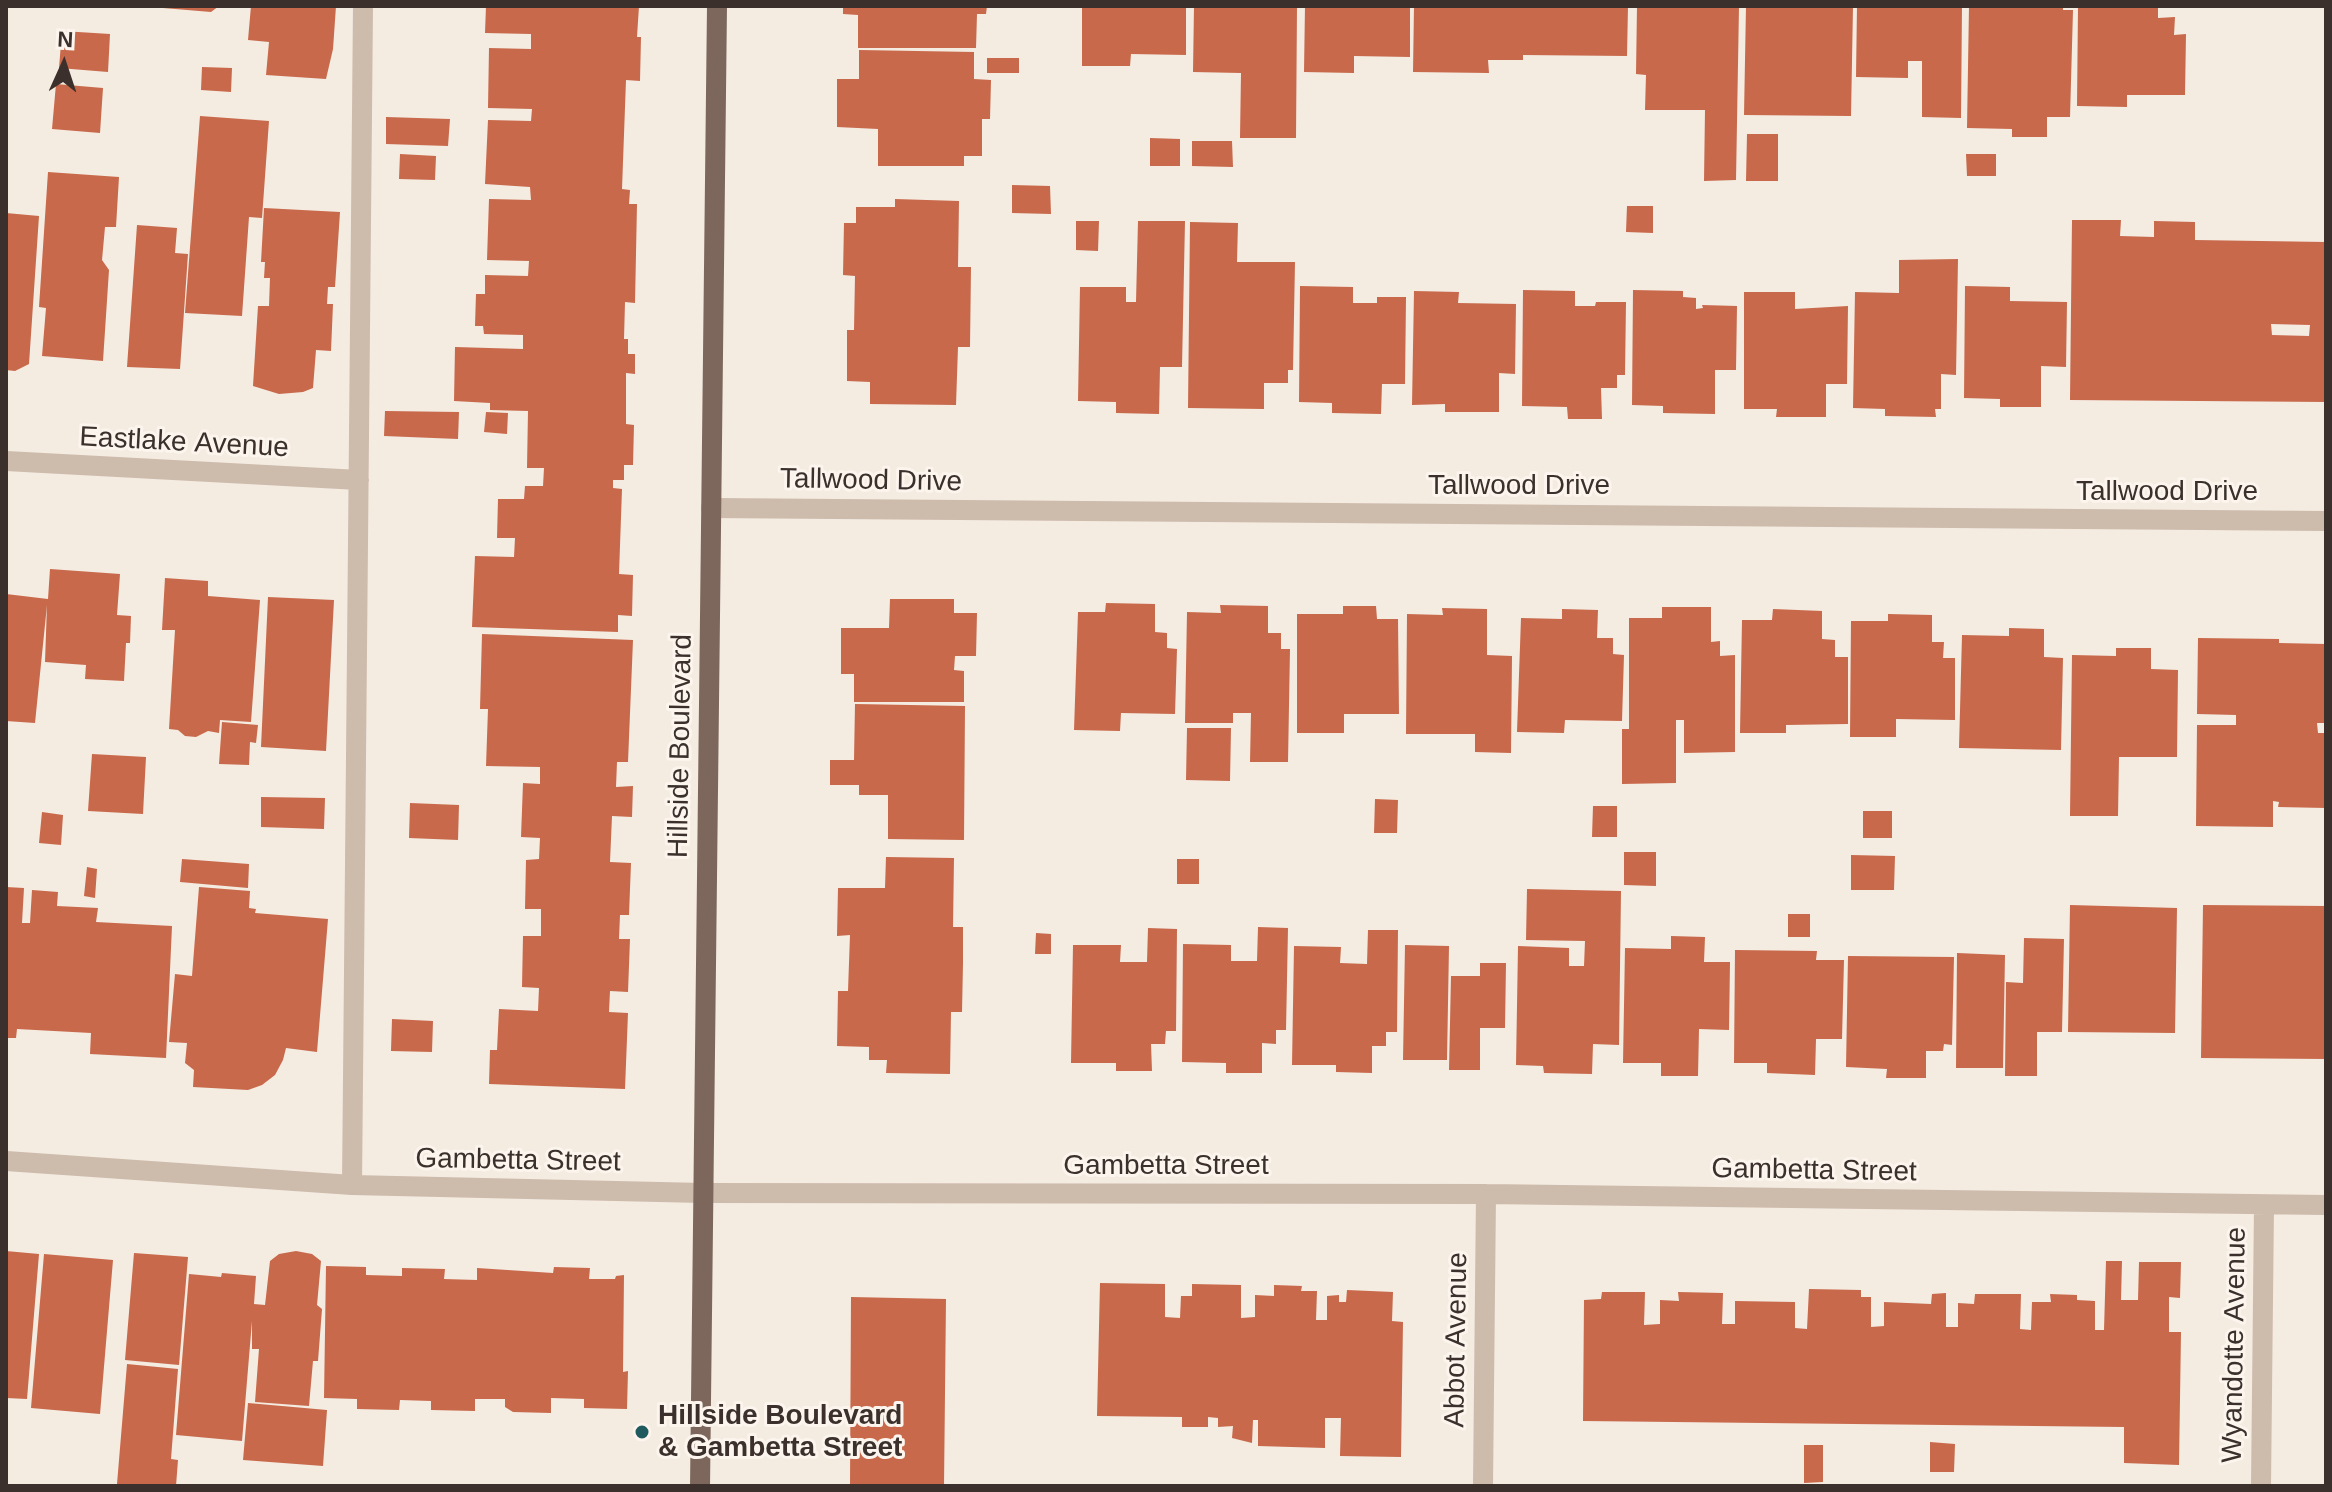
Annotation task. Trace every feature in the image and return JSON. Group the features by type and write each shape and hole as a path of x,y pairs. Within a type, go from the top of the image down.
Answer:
{"main road":[{"name":"Hillside Boulevard","path":"700,1486 717,6"}],"street":[{"path":"352,1185 363,6"},
{"name":"Eastlake Avenue","path":"6,461 359,480"},
{"name":"Tallwood Drive","path":"711,508 2326,521"},
{"name":"Gambetta Street","path":"6,1161 352,1185 703,1193 1486,1194 2326,1205"},
{"name":"Abbot Avenue","path":"1483,1486 1486,1194"},
{"name":"Wyandotte Avenue","path":"2261,1486 2264,1205"}],"building":[{"path":"163,6 219,6 211,12"},
{"path":"251,6 336,6 333,49 326,79 266,75 269,42 248,40"},
{"path":"486,6 639,6 637,37 641,37 640,81 626,80 622,189 630,190 629,204 637,204 635,303 625,302 624,339 628,339 628,354 635,354 635,374 626,373 626,424 634,425 633,465 624,465 624,480 613,480 613,488 622,489 619,574 633,575 632,616 618,615 618,632 472,627 475,556 514,557 515,538 497,538 498,499 524,499 525,486 543,486 544,468 527,468 528,411 490,410 490,403 454,401 455,347 523,349 523,335 484,334 483,326 475,326 476,294 485,294 485,275 528,276 529,261 487,260 489,199 531,200 530,187 485,184 488,120 531,121 532,109 488,108 489,48 531,49 531,34 485,33"},
{"path":"843,6 987,6 986,14 977,14 976,48 858,48 858,15 843,14"},
{"path":"1082,6 1186,6 1186,55 1131,54 1130,66 1082,66"},
{"path":"1194,6 1297,6 1296,138 1240,138 1241,73 1193,72"},
{"path":"1305,6 1410,6 1410,57 1354,56 1354,73 1304,72"},
{"path":"1414,6 1628,6 1627,56 1523,55 1523,60 1488,60 1489,73 1413,72"},
{"path":"1637,6 1739,6 1736,180 1704,181 1705,110 1645,110 1646,75 1636,74"},
{"path":"1746,6 1853,6 1851,116 1744,115"},
{"path":"1857,6 1962,6 1961,118 1922,117 1922,61 1908,61 1908,78 1856,77"},
{"path":"1969,6 2063,6 2063,10 2073,10 2070,117 2047,117 2047,137 2012,137 2012,129 1967,128"},
{"path":"2078,6 2158,6 2158,18 2175,17 2174,35 2186,34 2185,95 2127,95 2127,107 2077,106"},
{"path":"62,31 110,34 108,72 59,68"},
{"path":"859,50 974,52 974,79 991,80 990,119 982,119 982,156 964,156 964,166 878,166 878,129 837,127 837,79 859,79"},
{"path":"987,58 1019,58 1019,73 987,73"},
{"path":"202,67 232,68 231,92 201,90"},
{"path":"56,84 103,88 100,133 52,129"},
{"path":"200,116 269,121 262,218 249,217 242,316 185,313"},
{"path":"386,117 450,119 448,146 386,144"},
{"path":"1747,134 1778,134 1778,181 1746,181"},
{"path":"1150,138 1180,139 1180,166 1150,166"},
{"path":"1192,141 1232,141 1233,167 1192,166"},
{"path":"400,154 436,156 435,180 399,179"},
{"path":"1966,154 1996,154 1996,176 1967,176"},
{"path":"48,172 119,177 116,227 105,227 102,260 109,270 103,361 42,356 46,308 39,307"},
{"path":"1012,185 1050,186 1051,214 1012,213"},
{"path":"895,199 959,201 958,267 971,267 970,347 958,347 956,405 870,404 870,382 847,381 847,330 854,330 855,276 843,275 844,223 856,223 856,207 895,207"},
{"path":"1627,206 1653,206 1653,233 1626,232"},
{"path":"264,208 340,212 335,287 328,287 327,304 333,304 331,351 316,350 313,388 303,392 279,394 253,386 258,306 269,306 270,278 264,278 265,262 261,262"},
{"path":"6,213 39,216 29,364 15,371 6,370"},
{"path":"2072,220 2121,220 2120,236 2154,237 2154,221 2195,222 2195,240 2326,242 2326,402 2070,400","holes":["2271,324 2310,325 2309,336 2272,335"]},
{"path":"1076,221 1099,221 1098,251 1076,250"},
{"path":"1138,221 1185,221 1182,367 1160,367 1159,414 1116,413 1116,402 1078,401 1080,287 1126,287 1126,302 1136,302"},
{"path":"1190,222 1238,223 1237,262 1295,262 1293,370 1288,370 1288,383 1264,383 1264,409 1188,408"},
{"path":"137,225 177,228 175,253 188,254 180,369 127,367"},
{"path":"1958,259 1956,375 1941,374 1941,409 1935,409 1936,417 1885,416 1885,409 1853,408 1855,292 1899,293 1899,260"},
{"path":"1300,286 1353,287 1353,303 1377,303 1377,297 1406,297 1405,384 1382,384 1381,414 1332,413 1332,403 1299,402"},
{"path":"1965,286 2010,287 2010,301 2067,302 2066,367 2041,366 2041,407 2000,407 2000,399 1964,398"},
{"path":"1523,290 1575,291 1575,306 1626,302 1625,375 1617,375 1617,388 1601,388 1602,419 1568,419 1567,407 1522,406"},
{"path":"1633,290 1683,291 1683,297 1696,298 1696,309 1703,308 1702,305 1737,306 1736,370 1715,370 1715,414 1663,413 1663,406 1632,405"},
{"path":"1414,291 1459,292 1458,303 1516,304 1515,374 1499,373 1499,412 1445,412 1445,404 1412,405"},
{"path":"1744,292 1795,292 1795,309 1848,306 1847,384 1826,384 1826,417 1776,417 1777,409 1744,409"},
{"path":"385,411 459,412 458,439 384,436"},
{"path":"486,412 508,413 507,434 484,432"},
{"path":"50,569 120,574 117,615 131,616 124,681 85,679 86,665 45,662 47,605 35,723 6,721 6,594 48,599"},
{"path":"165,578 208,581 208,596 260,600 251,722 220,720 219,733 208,731 196,737 169,729 175,630 162,630"},
{"path":"268,597 334,600 326,751 261,747"},
{"path":"890,599 954,599 954,613 977,613 976,656 955,656 954,670 964,671 964,702 854,702 854,674 841,674 841,628 889,628"},
{"path":"1106,603 1155,604 1155,632 1167,633 1167,648 1177,649 1175,714 1121,713 1120,731 1074,730 1078,612 1105,612"},
{"path":"1220,605 1268,606 1268,633 1281,633 1281,649 1290,649 1288,762 1250,762 1251,713 1233,713 1233,723 1185,723 1187,612 1221,613"},
{"path":"1343,606 1376,606 1377,619 1398,619 1399,714 1344,714 1344,733 1297,733 1297,614 1343,614"},
{"path":"1662,607 1711,607 1711,642 1720,641 1720,656 1735,655 1735,752 1684,753 1684,720 1676,720 1676,783 1622,784 1622,729 1629,729 1629,618 1662,618"},
{"path":"1442,608 1487,609 1487,655 1512,656 1511,753 1475,752 1475,734 1406,734 1407,614 1443,615"},
{"path":"1562,609 1598,610 1597,638 1613,638 1613,654 1624,655 1622,721 1565,720 1564,733 1517,732 1521,618 1562,619"},
{"path":"1773,609 1822,611 1822,639 1835,640 1835,657 1848,657 1848,724 1786,725 1786,733 1740,733 1742,620 1772,620"},
{"path":"1888,614 1932,615 1932,642 1944,642 1943,658 1955,658 1955,720 1896,719 1896,737 1850,737 1851,621 1888,621"},
{"path":"2009,628 2044,629 2044,657 2063,658 2061,750 1959,748 1962,635 2009,636"},
{"path":"482,634 633,640 628,762 617,762 616,787 633,786 632,817 612,816 610,862 631,863 629,915 620,915 619,939 630,939 628,992 610,991 609,1012 628,1013 625,1089 489,1084 490,1050 497,1050 499,1009 538,1011 539,988 522,987 523,936 541,936 541,909 525,909 526,860 539,859 540,838 521,837 523,783 540,784 540,767 486,766 488,709 480,709"},
{"path":"2198,638 2279,639 2279,643 2326,644 2326,723 2317,723 2318,733 2326,733 2326,808 2278,807 2279,802 2273,801 2273,827 2196,826 2197,725 2236,725 2236,715 2197,714"},
{"path":"2116,648 2151,648 2151,669 2178,670 2177,757 2119,757 2118,816 2070,816 2072,655 2116,656"},
{"path":"855,704 965,706 964,840 888,839 888,795 859,795 859,785 830,785 830,760 854,760"},
{"path":"222,722 258,725 256,743 250,742 249,765 219,764"},
{"path":"1187,728 1231,728 1230,781 1186,780"},
{"path":"92,754 146,757 143,814 88,811"},
{"path":"261,797 325,798 324,829 261,827"},
{"path":"1375,799 1398,800 1397,833 1374,833"},
{"path":"410,803 459,805 458,840 409,838"},
{"path":"1593,806 1617,806 1617,837 1592,837"},
{"path":"1863,811 1892,811 1892,838 1863,838"},
{"path":"42,812 63,815 61,845 39,843"},
{"path":"1624,852 1656,852 1656,886 1624,885"},
{"path":"1851,855 1895,856 1894,890 1851,890"},
{"path":"886,857 954,858 953,927 963,927 963,963 962,1012 951,1012 950,1074 886,1073 887,1060 869,1060 869,1047 837,1046 838,991 848,991 850,935 837,936 838,888 885,888"},
{"path":"182,859 249,864 248,888 180,882"},
{"path":"1177,859 1199,859 1199,884 1177,884"},
{"path":"87,867 97,869 95,898 84,896"},
{"path":"6,887 24,888 22,923 30,923 32,890 58,892 57,906 98,908 96,922 172,926 166,1058 90,1054 91,1033 17,1029 16,1038 6,1038"},
{"path":"199,887 250,891 249,908 256,909 255,913 328,919 317,1052 286,1048 275,1075 262,1085 248,1090 193,1087 194,1070 185,1063 187,1043 169,1042 175,974 192,976"},
{"path":"1527,889 1621,891 1619,1045 1593,1044 1592,1074 1544,1073 1543,1066 1516,1065 1518,946 1569,948 1569,966 1584,966 1585,941 1526,940"},
{"path":"2070,905 2177,908 2175,1033 2068,1032"},
{"path":"2203,905 2326,906 2326,1059 2201,1058"},
{"path":"1788,914 1810,914 1810,937 1788,937"},
{"path":"1258,927 1288,928 1286,1030 1276,1030 1276,1044 1262,1043 1262,1073 1226,1073 1226,1063 1182,1062 1183,944 1231,945 1231,961 1257,961"},
{"path":"1148,928 1177,929 1176,1031 1166,1031 1165,1044 1151,1044 1152,1071 1116,1071 1116,1063 1071,1063 1073,945 1121,945 1120,962 1147,962"},
{"path":"1368,930 1398,930 1397,1032 1386,1032 1386,1046 1372,1046 1372,1073 1336,1072 1336,1065 1292,1065 1294,946 1341,947 1340,963 1367,964"},
{"path":"1036,933 1051,934 1051,954 1035,954"},
{"path":"1671,936 1705,937 1704,962 1730,962 1729,1030 1699,1029 1698,1076 1661,1076 1661,1063 1623,1063 1625,948 1671,949"},
{"path":"2024,938 2064,939 2062,1032 2037,1032 2037,1076 2005,1076 2006,982 2023,983"},
{"path":"1405,945 1449,946 1447,1060 1403,1060"},
{"path":"1735,950 1817,951 1816,960 1844,960 1842,1039 1816,1039 1815,1075 1767,1073 1767,1063 1734,1063"},
{"path":"1957,953 2005,955 2003,1068 1956,1068"},
{"path":"1848,956 1954,957 1952,1045 1944,1044 1943,1051 1926,1051 1926,1078 1886,1078 1887,1069 1846,1067"},
{"path":"1480,963 1506,963 1505,1028 1480,1028 1480,1070 1449,1070 1451,976 1480,976"},
{"path":"392,1019 433,1021 432,1052 391,1051"},
{"path":"6,1251 39,1254 27,1399 6,1398"},
{"path":"296,1251 312,1254 321,1261 317,1305 322,1309 318,1361 313,1361 309,1406 255,1402 259,1349 252,1349 252,1321 242,1441 176,1435 189,1274 256,1276 254,1304 265,1305 270,1261 279,1254"},
{"path":"134,1253 188,1257 179,1365 125,1360"},
{"path":"44,1254 113,1260 100,1414 31,1408"},
{"path":"2106,1261 2122,1261 2121,1300 2138,1300 2139,1262 2181,1262 2180,1298 2169,1297 2169,1332 2181,1332 2179,1465 2124,1463 2124,1427 1583,1421 1584,1300 1601,1299 1602,1292 1645,1292 1644,1325 1660,1324 1660,1300 1679,1301 1678,1292 1723,1293 1722,1324 1735,1324 1735,1301 1795,1302 1795,1328 1807,1329 1809,1289 1861,1290 1861,1297 1871,1297 1871,1327 1884,1326 1884,1302 1931,1304 1932,1294 1946,1293 1946,1327 1958,1327 1958,1303 1974,1304 1975,1294 2021,1294 2020,1329 2031,1330 2032,1302 2051,1302 2050,1294 2077,1295 2077,1300 2095,1301 2095,1330 2104,1330"},
{"path":"326,1266 366,1267 366,1275 402,1276 402,1268 445,1269 444,1279 477,1280 477,1268 553,1273 554,1267 590,1268 589,1279 615,1279 624,1275 623,1372 628,1371 627,1409 584,1408 584,1399 551,1398 551,1413 513,1412 505,1407 505,1399 475,1399 475,1411 431,1410 431,1401 400,1400 399,1410 357,1409 357,1399 324,1398"},
{"path":"1100,1283 1165,1284 1165,1317 1180,1318 1181,1296 1192,1296 1192,1284 1241,1285 1241,1318 1255,1317 1255,1295 1274,1296 1274,1285 1302,1286 1301,1291 1317,1291 1316,1320 1327,1320 1327,1296 1339,1295 1339,1302 1346,1302 1347,1290 1393,1292 1392,1321 1403,1322 1401,1457 1340,1456 1341,1418 1325,1418 1325,1448 1258,1446 1258,1420 1253,1420 1252,1443 1232,1438 1233,1426 1218,1427 1218,1418 1208,1417 1208,1427 1182,1427 1182,1417 1097,1416"},
{"path":"851,1297 946,1299 944,1486 850,1486"},
{"path":"127,1364 178,1369 171,1459 178,1460 176,1486 117,1484"},
{"path":"248,1403 327,1410 323,1466 243,1460"},
{"path":"1930,1442 1955,1444 1954,1472 1930,1472"},
{"path":"1804,1445 1823,1445 1823,1482 1804,1483"}],"place":[{"name":"Hillside Boulevard & Gambetta Street","path":"642,1432"}]}
